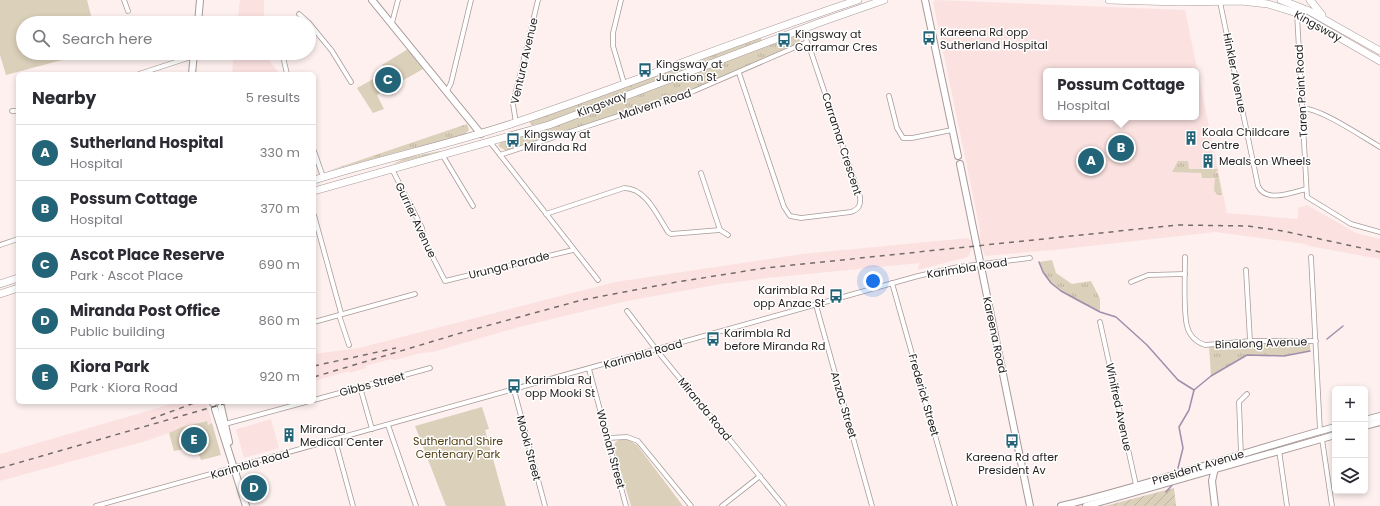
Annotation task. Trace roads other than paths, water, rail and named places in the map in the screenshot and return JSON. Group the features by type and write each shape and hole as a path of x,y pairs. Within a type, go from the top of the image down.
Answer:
{"main road":[{"name":"Kingsway","path":"316,179 481,134 798,20 858,0"},
{"name":"Kingsway","path":"316,190 549,125 802,29 884,0"},
{"name":"Kingsway","path":"1108,0 1220,1 1297,5 1380,61"},
{"name":"Kingsway","path":"1281,0 1297,5 1380,51"},
{"path":"1310,0 1316,9 1331,23"},
{"path":"798,20 802,29"},
{"path":"481,134 490,142"},
{"name":"Gurrier Avenue","path":"387,160 392,169"},
{"path":"0,284 16,279"},
{"path":"0,294 16,289"}],"street":[{"path":"124,0 128,11"},
{"path":"199,16 200,0"},
{"path":"372,0 481,134"},
{"path":"392,23 398,0"},
{"path":"447,91 452,83 471,0"},
{"name":"Ventura Avenue","path":"516,122 513,104 538,0"},
{"path":"621,0 613,33 613,46 624,83"},
{"path":"889,96 897,128 903,138 912,138 952,130 925,0"},
{"name":"Hinkler Avenue","path":"1220,1 1258,186 1262,193 1270,196 1306,189"},
{"name":"Taren Point Road","path":"1297,5 1306,189 1309,200 1351,224 1380,232"},
{"name":"Carramar Crescent","path":"739,73 784,206 790,216 801,218 857,210 861,204 860,196 802,29"},
{"path":"316,32 332,51 351,82"},
{"name":"Malvern Road","path":"500,155 694,91 739,73 807,42"},
{"path":"145,72 180,60"},
{"path":"192,72 193,60"},
{"path":"284,60 287,72"},
{"path":"1302,108 1309,108 1320,113 1380,147"},
{"name":"Kareena Road","path":"952,130 958,156 963,159 963,162 960,164 1030,506"},
{"path":"490,142 598,280"},
{"path":"316,156 324,177"},
{"path":"443,156 473,206"},
{"name":"Gurrier Avenue","path":"392,169 423,231 424,240 445,281"},
{"path":"701,173 720,230"},
{"path":"546,214 624,188 632,188 644,195 668,232 671,234 720,230 728,235"},
{"path":"316,223 349,345"},
{"path":"0,245 16,240"},
{"name":"Urunga Parade","path":"445,281 573,250"},
{"path":"1311,256 1320,431 1332,506"},
{"name":"Binalong Avenue","path":"1185,257 1187,326 1194,339 1205,345 1250,342 1316,341"},
{"name":"Karimbla Road","path":"96,506 892,283 938,271 1030,258"},
{"path":"1246,270 1250,342"},
{"path":"1131,282 1148,275 1185,274"},
{"name":"Frederick Street","path":"892,283 955,506"},
{"path":"316,321 415,294"},
{"name":"Anzac Street","path":"816,305 872,506"},
{"name":"Miranda Road","path":"627,311 656,350 784,506"},
{"name":"Winifred Avenue","path":"1100,322 1137,488"},
{"name":"Gibbs Street","path":"316,399 430,368"},
{"name":"Woonah Street","path":"589,369 626,506"},
{"path":"360,387 372,429"},
{"name":"Mooki Street","path":"514,390 545,506"},
{"path":"1241,458 1239,402 1247,394"},
{"path":"226,424 299,404"},
{"path":"216,405 226,424 232,457"},
{"path":"216,405 246,506"},
{"path":"1368,419 1380,416"},
{"path":"1368,425 1380,422"},
{"path":"388,425 416,506"},
{"name":"President Avenue","path":"1061,506 1215,468 1332,428"},
{"name":"President Avenue","path":"1086,506 1219,462 1279,450 1332,436"},
{"path":"608,438 627,437 638,441 691,506"},
{"path":"335,440 353,506"},
{"path":"1279,450 1287,506"},
{"path":"1215,468 1212,481 1216,506"},
{"path":"1201,472 1212,481"},
{"path":"722,506 760,476"}],"waterway":[{"path":"1039,262 1043,272 1051,283 1061,291 1100,312 1116,317 1147,345 1178,380 1194,390"},
{"path":"1327,339 1343,326"},
{"path":"1178,468 1183,448 1179,427 1189,410 1194,390 1211,376 1247,355 1284,356 1310,351"},
{"path":"1166,492 1173,484"}],"railway":[{"path":"316,376 464,332 582,300 677,282 765,268 1177,225 1248,226 1283,231 1380,252"},
{"path":"316,366 396,348"},
{"path":"151,419 192,404"},
{"path":"0,468 223,404"}],"place":[{"name":"Kareena Rd opp Sutherland Hospital","path":"929,38"},
{"name":"Kingsway at Carramar Cres","path":"784,40"},
{"name":"Kingsway at Junction St","path":"645,70"},
{"name":"Ascot Place Reserve","path":"388,80"},
{"name":"Koala Childcare Centre","path":"1191,138"},
{"name":"Kingsway at Miranda Rd","path":"513,140"},
{"name":"Possum Cottage","path":"1121,148"},
{"name":"Sutherland Hospital","path":"1091,161"},
{"name":"Meals on Wheels","path":"1208,161"},
{"name":"Karimbla Rd opp Anzac St","path":"836,296"},
{"name":"Karimbla Rd before Miranda Rd","path":"713,339"},
{"name":"Karimbla Rd opp Mooki St","path":"514,386"},
{"name":"Miranda Medical Center","path":"289,435"},
{"name":"Kiora Park","path":"194,440"},
{"name":"Kareena Rd after President Av","path":"1012,441"},
{"name":"Miranda Post Office","path":"254,488"}],"park label":[{"name":"Sutherland Shire Centenary Park","path":"458,447"}]}
